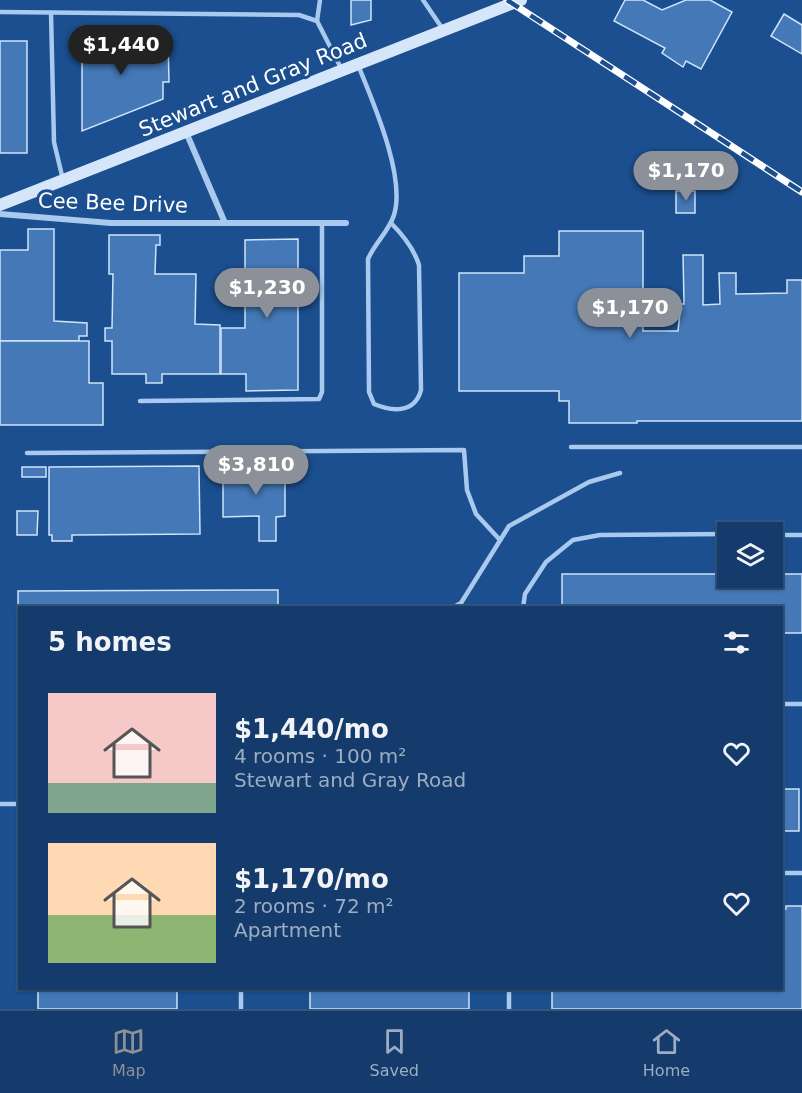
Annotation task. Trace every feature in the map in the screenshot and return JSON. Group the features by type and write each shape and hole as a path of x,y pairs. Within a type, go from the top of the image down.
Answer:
{"main road":[{"name":"Stewart and Gray Road","path":"0,206 521,0"}],"street":[{"name":"Cee Bee Drive","path":"186,132 225,223"},
{"name":"Cee Bee Drive","path":"0,214 111,223 346,223"}],"lane":[{"path":"320,0 316,21 343,70"},
{"path":"423,0 443,30"},
{"path":"0,12 299,15 316,21"},
{"path":"51,13 54,142 63,180"},
{"path":"358,64 380,122 395,173 396,204 391,223 374,244 368,259 367,341 369,392 372,401 374,404 396,410 414,404 421,390 419,265 416,255 399,230 391,223"},
{"path":"140,401 319,399 322,392 322,223"},
{"path":"571,447 802,447"},
{"path":"27,453 464,450 467,490 476,514 500,540"},
{"path":"456,606 461,603 509,526 589,482 620,473"},
{"path":"523,606 525,594 546,562 573,540 600,535 717,534"},
{"path":"783,535 802,535"},
{"path":"783,704 802,704"},
{"path":"0,804 18,804"},
{"path":"783,873 802,873"},
{"path":"241,990 241,1009"},
{"path":"509,990 509,1009"}],"building":[{"path":"351,0 371,0 371,20 351,25"},
{"path":"625,0 643,0 662,10 686,0 710,0 732,12 701,69 686,61 683,67 662,53 665,48 614,21"},
{"path":"784,14 802,25 802,54 771,36"},
{"path":"82,38 168,38 169,82 163,82 163,99 82,131"},
{"path":"0,41 27,41 27,153 0,153"},
{"path":"676,191 695,191 695,213 676,213"},
{"path":"28,229 54,229 54,321 87,323 87,336 79,336 79,341 0,341 0,250 28,250"},
{"path":"559,231 643,231 643,331 678,331 681,304 684,304 683,255 703,255 703,305 720,304 719,273 736,273 736,294 787,293 787,280 802,280 802,421 569,423 569,401 559,401 559,391 459,391 459,273 524,273 524,256 559,256"},
{"path":"109,235 160,235 160,245 156,245 155,274 196,274 195,324 220,325 220,374 162,374 162,383 146,383 146,374 112,374 112,341 105,341 105,328 112,328 113,274 109,274"},
{"path":"298,239 298,390 246,391 246,374 221,374 221,328 245,328 245,240"},
{"path":"0,341 89,341 89,383 103,383 103,425 0,425"},
{"path":"199,466 200,534 72,535 72,541 52,541 52,535 49,535 49,467"},
{"path":"223,466 285,466 285,516 276,517 276,541 259,541 259,516 223,517"},
{"path":"22,467 46,467 46,477 22,477"},
{"path":"17,511 38,511 37,535 17,535"},
{"path":"562,574 717,574 717,588 783,588 783,574 802,574 802,633 783,633 783,606 562,606"},
{"path":"278,590 278,606 18,606 18,591"},
{"path":"783,789 799,789 799,831 783,831"},
{"path":"786,906 802,906 802,1009 552,1009 552,990 783,990 783,910 786,909"},
{"path":"38,990 177,990 177,1009 38,1009"},
{"path":"310,990 469,990 469,1009 310,1009"}],"railway":[{"path":"507,0 802,192"}]}
